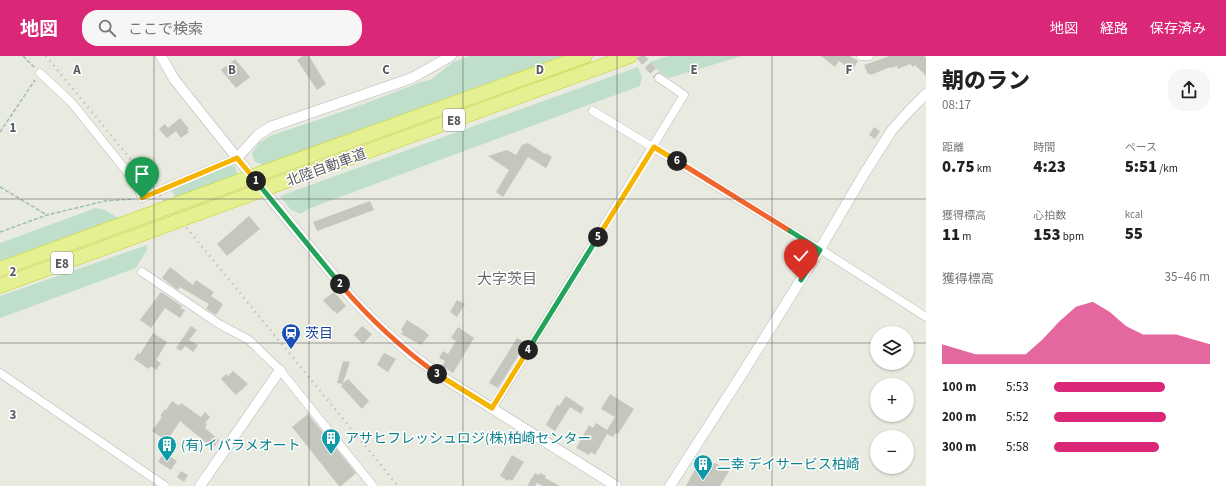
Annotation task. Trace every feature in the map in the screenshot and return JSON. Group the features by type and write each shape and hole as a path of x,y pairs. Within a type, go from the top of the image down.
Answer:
{"highway":[{"name":"北陸自動車道","path":"0,269 585,56"},
{"name":"北陸自動車道","path":"0,286 630,56"}],"street":[{"path":"162,56 174,79 237,158 346,292 378,325 412,356 450,382 616,486"},
{"path":"40,73 72,103 136,183 142,198 237,158 258,135 270,127 412,78 451,56"},
{"path":"861,56 869,56"},
{"path":"492,408 654,147 684,95 659,78"},
{"path":"670,486 820,250 864,174 892,130 926,94"},
{"path":"593,111 654,147 926,317"},
{"path":"142,272 219,324 249,340 280,370 373,486"},
{"path":"200,486 280,370"},
{"path":"0,373 165,486"}],"path":[{"path":"0,132 40,73 23,56"},
{"path":"0,187 47,215"},
{"path":"0,232 47,215 105,201 142,198"}],"green space":[{"path":"470,56 562,56 264,165 255,162 252,153 259,143 270,136 432,79 453,62"},
{"path":"668,56 742,56 669,78 662,74 650,62"},
{"path":"638,67 642,77 640,86 308,209 301,214 291,210 280,196"},
{"path":"229,165 235,166 237,174 176,198 169,187"},
{"path":"96,208 105,210 118,218 0,261 0,243"},
{"path":"147,245 147,250 136,268 0,318 0,296"}],"building":[{"path":"303,56 309,56 326,84 317,90 297,60"},
{"path":"821,56 850,56 858,61 852,70 839,61 835,67"},
{"path":"890,56 924,56 926,58 926,76 915,65 913,67 910,64 898,69 897,66 890,67 871,75 868,74 864,65"},
{"path":"235,59 250,77 236,88 221,70"},
{"path":"180,118 189,129 187,130 189,132 181,138 176,131 167,138 159,129 165,124 168,128"},
{"path":"874,127 880,131 875,139 869,135"},
{"path":"528,143 552,157 546,168 528,157 503,197 496,192 509,170 488,156 507,150 516,155 522,145"},
{"path":"370,201 374,210 317,231 313,222"},
{"path":"249,216 260,229 227,256 217,244"},
{"path":"170,267 193,285 196,280 214,292 211,296 223,304 216,315 206,309 209,304 180,287 178,290 162,278"},
{"path":"161,292 182,306 181,308 185,310 180,318 165,308 151,328 140,320"},
{"path":"334,292 346,306 337,314 323,300"},
{"path":"457,300 465,304 457,317 450,312"},
{"path":"407,320 429,335 421,345 401,334 403,331 401,330"},
{"path":"191,326 197,330 189,340 198,345 193,352 185,346 181,351 176,348"},
{"path":"362,326 372,334 363,344 354,335"},
{"path":"458,327 474,338 453,373 442,366 445,361 439,358 443,351 448,354 456,341 451,338"},
{"path":"153,333 167,342 156,360 161,363 156,370 151,366 149,369 134,359 138,353 140,354"},
{"path":"517,338 526,343 498,388 489,383"},
{"path":"384,353 396,359 388,372 377,365"},
{"path":"343,361 350,362 343,383 348,379 369,401 362,409 341,386 343,384 337,383"},
{"path":"233,371 248,384 236,395 221,379 226,374 228,376"},
{"path":"610,394 634,409 618,434 616,433 613,437 607,434 595,455 591,452 589,455 576,448 589,425 593,428 596,423 607,430 615,417 601,409"},
{"path":"566,396 584,408 581,414 570,407 555,431 546,425 557,405 559,406"},
{"path":"172,401 179,406 181,403 201,417 205,412 210,417 205,423 207,425 205,428 219,440 214,447 210,444 209,445 180,421 167,441 152,431 162,417 160,416"},
{"name":"アサヒフレッシュロジ(株)柏崎センター","path":"308,414 356,473 341,486 339,486 292,427"},
{"name":"(有)イバラメオート","path":"164,452 177,461 171,470 158,462"},
{"path":"512,455 524,462 512,481 509,479 508,481 500,476"},
{"path":"701,458 713,465 714,463 717,464 729,471 720,486 686,486"},
{"path":"181,471 188,475 184,482 177,477"},
{"path":"535,473 539,475 540,473 546,476 545,478 560,486 543,486 537,483 535,486 527,486"}],"tunnel":[{"path":"640,56 659,78"}],"railway":[{"path":"46,56 398,486"}],"place":[{"name":"茨目","path":"291,350"},
{"name":"アサヒフレッシュロジ(株)柏崎センター","path":"331,455"},
{"name":"(有)イバラメオート","path":"167,462"},
{"name":"二幸 デイサービス柏崎","path":"703,481"}],"district":[{"name":"大字茨目","path":"507,279"}],"route":[{"path":"142,198 237,158 351,297 378,325 412,356 492,408 654,147 820,250 801,280"}]}
